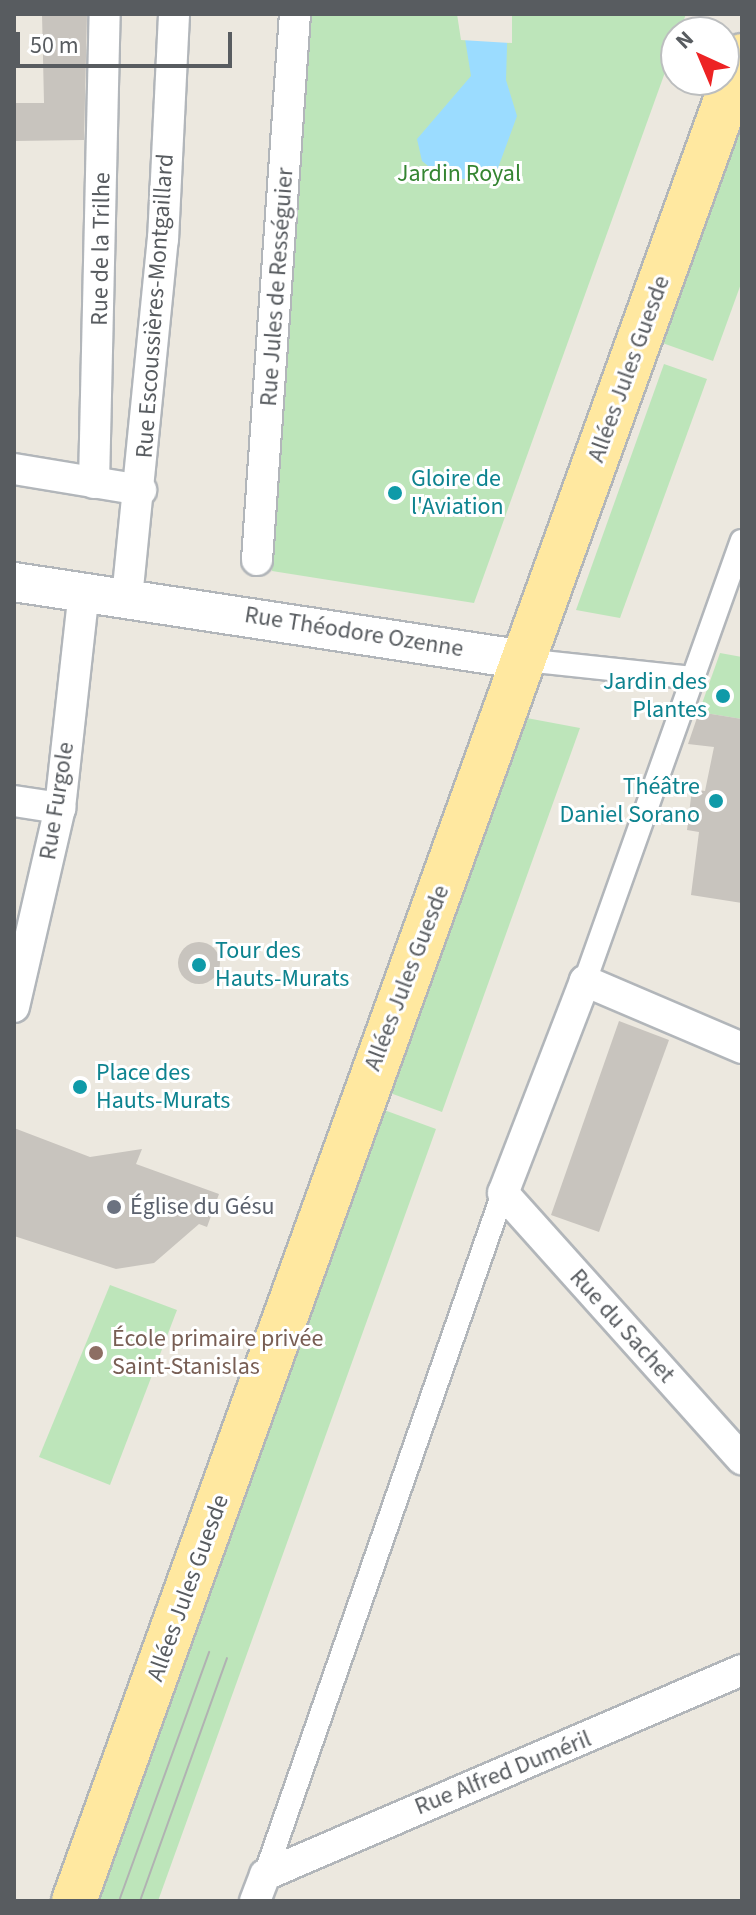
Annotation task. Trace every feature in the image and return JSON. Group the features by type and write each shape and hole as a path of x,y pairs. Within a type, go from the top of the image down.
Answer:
{"main road":[{"name":"Allées Jules Guesde","path":"74,1901 742,56"}],"street":[{"name":"Rue de la Trilhe","path":"94,483 105,14"},
{"name":"Rue Escoussières-Montgaillard","path":"127,598 141,490 174,14"},
{"name":"Rue Jules de Rességuier","path":"257,560 295,14"},
{"path":"14,469 141,490"},
{"path":"260,1888 503,1193 585,981 742,541"},
{"name":"Rue Théodore Ozenne","path":"14,582 525,660 693,678"},
{"name":"Rue Furgole","path":"14,1007 60,808 84,592"},
{"path":"14,801 60,808"},
{"path":"585,981 742,1048"},
{"name":"Rue du Sachet","path":"503,1193 742,1459"},
{"name":"Rue Alfred Duméril","path":"260,1888 742,1670"}],"green space":[{"name":"Jardin Royal","path":"310,14 686,14 660,16 660,86 474,603 272,571"},
{"path":"742,97 742,281 713,361 654,340"},
{"path":"664,364 707,379 620,618 576,610"},
{"name":"Jardin des Plantes","path":"720,653 742,657 742,719 699,712"},
{"path":"516,716 580,728 442,1112 382,1090"},
{"path":"376,1107 436,1129 158,1901 91,1901"},
{"path":"110,1285 177,1310 110,1485 39,1457"}],"water":[{"path":"461,14 508,14 506,80 517,116 498,168 482,179 444,179 422,161 417,139 471,76"}],"pier":[{"path":"457,14 512,14 512,43 461,40"}],"building":[{"path":"42,14 87,14 84,140 14,141 14,103 44,103"},
{"name":"Théâtre Daniel Sorano","path":"699,712 742,719 742,903 691,895 699,832 687,830 692,789 705,791 714,747 688,744"},
{"name":"Tour des Hauts-Murats","path":"199,942 214,948 220,963 214,978 199,984 184,978 178,963 184,948"},
{"path":"619,1021 669,1040 599,1232 551,1215"},
{"name":"Église du Gésu","path":"14,1128 90,1157 142,1149 136,1164 219,1194 207,1227 199,1224 154,1263 116,1269 14,1236"}],"tram line":[{"path":"119,1901 209,1652"},
{"path":"140,1901 227,1658"}],"place":[{"name":"Gloire de l'Aviation","path":"395,493"},
{"name":"Jardin des Plantes","path":"723,696"},
{"name":"Théâtre Daniel Sorano","path":"716,801"},
{"name":"Tour des Hauts-Murats","path":"199,965"},
{"name":"Place des Hauts-Murats","path":"80,1087"},
{"name":"Église du Gésu","path":"114,1207"},
{"name":"École primaire privée Saint-Stanislas","path":"96,1353"}]}
